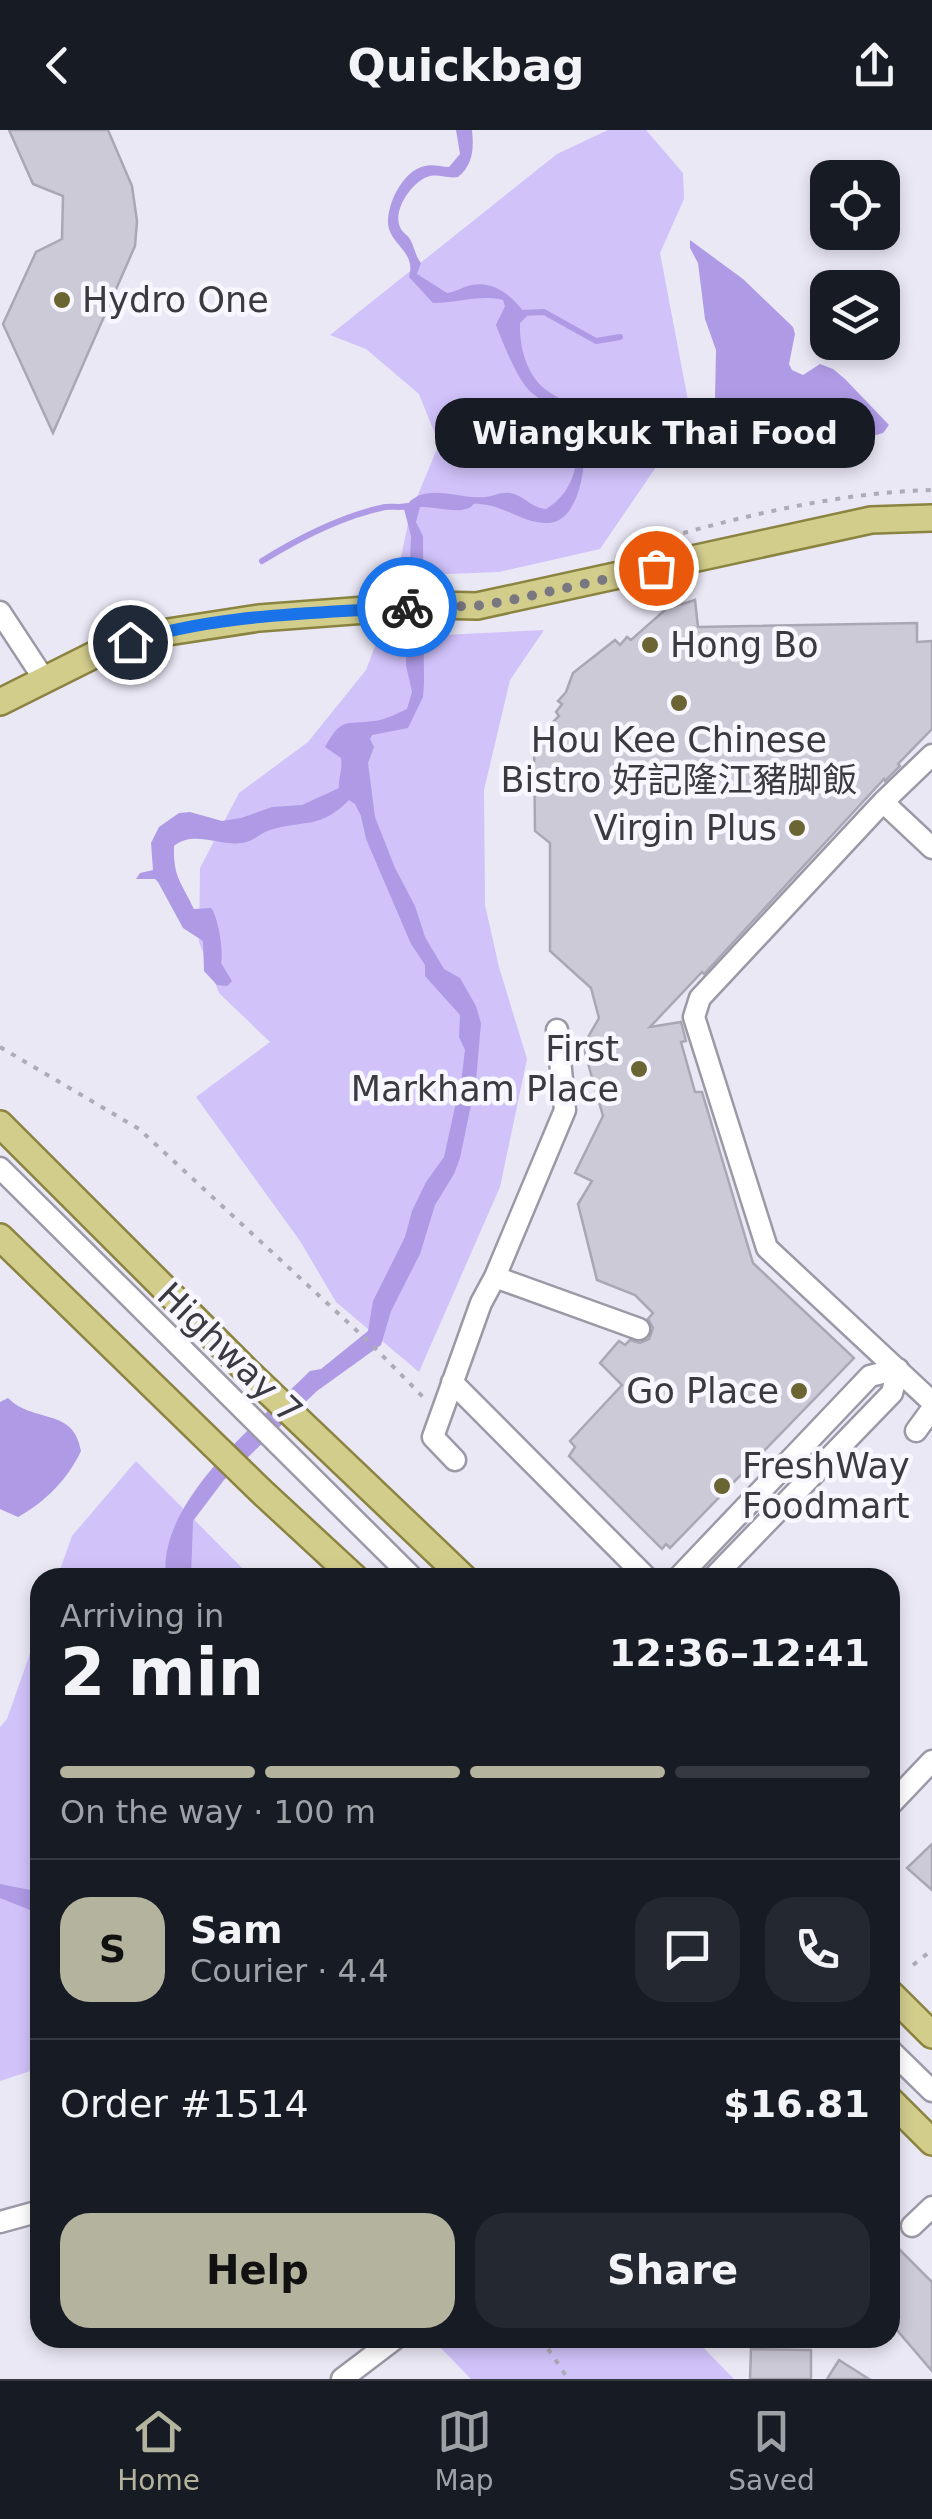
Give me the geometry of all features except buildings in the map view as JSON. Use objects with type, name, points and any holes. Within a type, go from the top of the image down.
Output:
[{"type":"main road","points":[[0,702],[106,649],[154,634],[281,616],[434,605],[476,606],[871,520],[932,518]]},
{"type":"main road","name":"Highway 7","points":[[0,1124],[248,1372],[454,1568]]},
{"type":"main road","points":[[0,1237],[344,1568]]},
{"type":"main road","points":[[900,2004],[932,2035]]},
{"type":"main road","points":[[900,2110],[932,2142]]},
{"type":"street","points":[[0,612],[44,679]]},
{"type":"street","points":[[932,755],[700,998],[694,1017],[766,1248],[932,1402]]},
{"type":"street","points":[[883,802],[932,848]]},
{"type":"street","points":[[455,1460],[433,1437],[481,1303],[565,1110],[557,1030]]},
{"type":"street","points":[[0,1168],[403,1568]]},
{"type":"street","points":[[495,1277],[639,1329]]},
{"type":"street","points":[[688,1568],[870,1376],[898,1369]]},
{"type":"street","points":[[723,1568],[892,1393],[898,1369]]},
{"type":"street","points":[[452,1382],[637,1568]]},
{"type":"street","points":[[916,1431],[932,1410]]},
{"type":"street","points":[[900,1795],[932,1762]]},
{"type":"street","points":[[900,2060],[932,2092]]},
{"type":"street","points":[[912,2226],[932,2207]]},
{"type":"street","points":[[0,2222],[30,2214]]},
{"type":"street","points":[[342,2379],[383,2348]]},
{"type":"path","points":[[620,551],[752,514],[876,491],[932,490]]},
{"type":"path","points":[[0,1047],[139,1129],[416,1390]]},
{"type":"path","points":[[914,1965],[932,1950]]},
{"type":"path","points":[[548,2348],[568,2379]]},
{"type":"shaded area","points":[[456,130],[472,130],[470,162],[458,177],[421,180],[401,207],[401,229],[421,263],[417,274],[447,293],[471,285],[488,285],[516,303],[527,316],[520,323],[520,332],[530,370],[541,386],[578,416],[584,443],[577,495],[560,519],[539,523],[480,504],[461,510],[420,507],[416,522],[423,536],[423,697],[408,728],[372,735],[370,739],[374,747],[368,763],[375,817],[395,868],[415,906],[425,937],[444,969],[460,978],[476,1006],[481,1023],[476,1081],[460,1158],[435,1205],[420,1254],[391,1311],[381,1345],[317,1391],[224,1480],[193,1521],[191,1568],[167,1568],[168,1548],[178,1520],[216,1464],[310,1371],[321,1369],[368,1331],[373,1301],[405,1237],[412,1211],[444,1157],[462,1075],[465,1050],[459,1037],[460,1015],[425,976],[425,965],[411,944],[366,839],[361,816],[349,800],[320,820],[270,830],[246,842],[190,839],[174,846],[177,873],[194,909],[211,908],[216,918],[221,963],[232,981],[227,986],[217,985],[204,971],[203,941],[183,928],[158,882],[136,879],[140,873],[153,870],[151,843],[159,827],[179,813],[222,821],[272,807],[302,805],[339,788],[341,758],[325,747],[340,727],[382,719],[407,709],[412,692],[406,665],[411,536],[404,509],[412,500],[430,493],[486,497],[510,493],[546,509],[566,491],[572,479],[576,453],[570,427],[558,412],[526,387],[517,373],[496,325],[505,306],[503,300],[433,303],[409,277],[409,261],[389,230],[391,205],[410,173],[425,166],[449,167],[460,154]]},
{"type":"shaded area","points":[[608,130],[646,130],[683,173],[684,199],[660,253],[691,416],[600,549],[499,572],[397,576],[410,514],[439,444],[419,394],[366,349],[330,335],[557,154]]},
{"type":"shaded area","points":[[690,240],[743,279],[793,327],[789,364],[792,370],[803,375],[820,364],[833,369],[889,425],[883,433],[853,441],[822,442],[802,435],[796,416],[783,411],[752,436],[711,443],[716,350],[705,319],[698,263]]},
{"type":"shaded area","points":[[544,630],[510,680],[484,790],[485,905],[527,1059],[500,1187],[419,1372],[336,1302],[300,1241],[196,1097],[270,1042],[219,993],[199,942],[200,868],[239,793],[308,742],[366,670],[378,638]]},
{"type":"shaded area","points":[[8,1398],[29,1411],[62,1422],[77,1437],[81,1451],[54,1489],[18,1517],[0,1509],[0,1402]]},
{"type":"shaded area","points":[[136,1461],[242,1568],[61,1568],[72,1536]]},
{"type":"shaded area","points":[[30,1653],[30,2071],[0,2081],[0,1727],[7,1719]]},
{"type":"shaded area","points":[[0,1884],[30,1890],[30,1910],[0,1898]]},
{"type":"shaded area","points":[[441,2348],[704,2348],[734,2379],[471,2379]]},
{"type":"waterway","points":[[521,313],[544,312],[596,341],[620,337]]},
{"type":"waterway","points":[[262,561],[337,522],[385,507],[408,506]]},
{"type":"way so far","points":[[407,607],[476,606],[656,568]]},
{"type":"place","name":"Hydro One","points":[[62,300]]},
{"type":"place","name":"Wiangkuk Thai Food","points":[[656,568]]},
{"type":"place","name":"Hong Bo","points":[[650,645]]},
{"type":"place","name":"Hou Kee Chinese Bistro 好記隆江豬脚飯","points":[[679,703]]},
{"type":"place","name":"Virgin Plus","points":[[797,828]]},
{"type":"place","name":"First Markham Place","points":[[639,1069]]},
{"type":"place","name":"Go Place","points":[[799,1391]]},
{"type":"place","name":"FreshWay Foodmart","points":[[722,1486]]},
{"type":"route","points":[[130,642],[154,634],[259,618],[407,607]]}]
